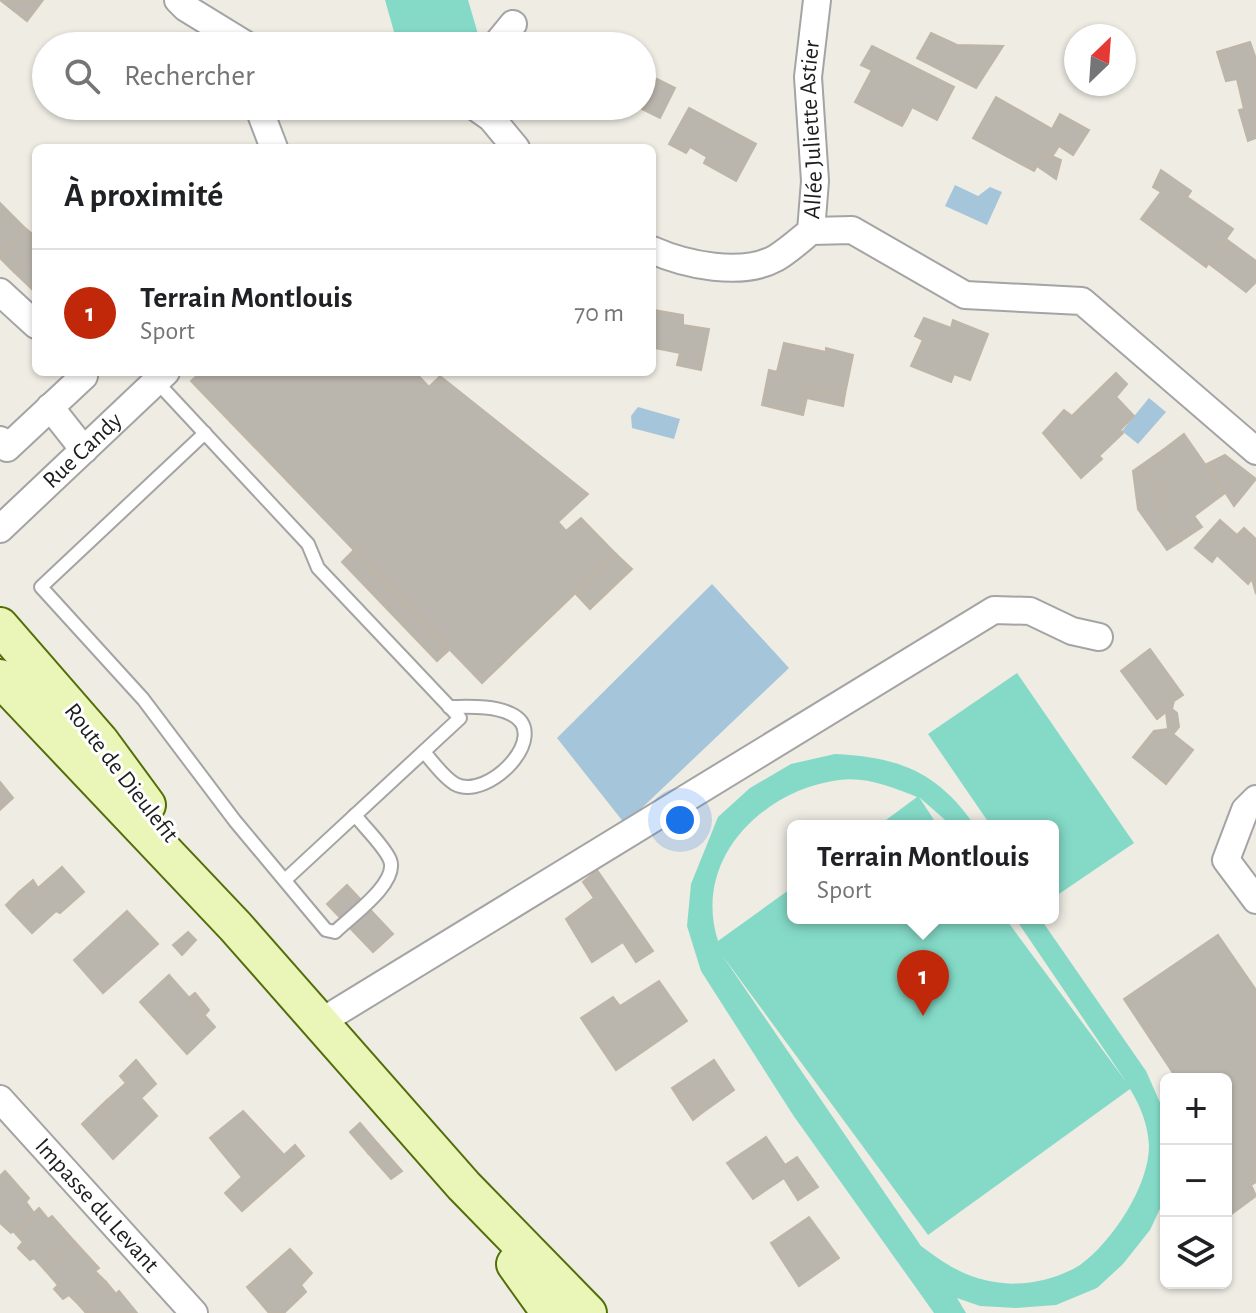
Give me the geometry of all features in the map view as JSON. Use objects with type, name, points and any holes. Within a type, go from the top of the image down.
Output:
[{"type":"main road","name":"Route de Dieulefit","points":[[0,626],[100,741],[235,926]]},
{"type":"main road","name":"Route de Dieulefit","points":[[0,678],[235,926],[464,1186],[588,1313]]},
{"type":"main road","name":"Route de Dieulefit","points":[[464,1186],[550,1313]]},
{"type":"street","points":[[178,0],[225,32]]},
{"type":"street","name":"Allée Juliette Astier","points":[[656,252],[671,258],[740,270],[775,259],[811,231],[815,181],[808,77],[817,0]]},
{"type":"street","points":[[506,32],[513,24]]},
{"type":"street","points":[[263,120],[272,144]]},
{"type":"street","points":[[493,120],[513,144]]},
{"type":"street","points":[[811,231],[852,230],[965,295],[1082,301],[1256,451]]},
{"type":"street","points":[[0,292],[32,321]]},
{"type":"street","points":[[0,440],[7,448],[84,376]]},
{"type":"street","name":"Rue Candy","points":[[0,529],[161,377]]},
{"type":"street","points":[[50,407],[84,450]]},
{"type":"street","points":[[319,1023],[994,610],[1030,611],[1072,631],[1099,637]]},
{"type":"street","points":[[1256,799],[1245,810],[1226,860],[1256,900]]},
{"type":"street","name":"Impasse du Levant","points":[[0,1099],[194,1313]]},
{"type":"lane","points":[[161,377],[205,433],[308,544],[318,568],[460,718],[285,880]]},
{"type":"lane","points":[[205,433],[41,587],[143,699],[235,821],[317,921],[326,930],[335,932],[382,888],[392,871],[390,860],[355,815]]},
{"type":"lane","points":[[424,752],[456,785],[470,787],[493,781],[524,744],[527,735],[523,724],[511,714],[481,708],[449,707]]},
{"type":"shaded area","points":[[385,0],[468,0],[477,32],[394,32]]},
{"type":"shaded area","points":[[955,185],[978,196],[990,187],[1002,192],[987,225],[945,206]]},
{"type":"shaded area","points":[[1149,398],[1166,412],[1138,444],[1122,431]]},
{"type":"shaded area","points":[[638,407],[680,419],[674,439],[632,428],[631,416]]},
{"type":"shaded area","points":[[712,584],[789,668],[625,824],[557,738]]},
{"type":"shaded area","points":[[1017,673],[1134,843],[1059,894],[1059,820],[987,820],[928,734]]},
{"type":"shaded area","points":[[835,754],[879,759],[915,771],[947,792],[961,808],[970,820],[945,820],[919,797],[934,820],[886,820],[917,797],[889,786],[849,779],[811,786],[784,798],[760,814],[740,834],[725,857],[715,883],[713,911],[718,941],[787,891],[787,924],[1009,924],[1127,1083],[1019,924],[1044,924],[1146,1071],[1160,1102],[1160,1209],[1150,1230],[1123,1264],[1097,1288],[1056,1305],[1016,1308],[980,1306],[957,1298],[966,1313],[934,1313],[793,1115],[701,971],[687,926],[691,884],[718,817],[750,788],[791,764]],"holes":[[[722,955],[928,1235],[1130,1089],[1147,1131],[1147,1162],[1136,1195],[1104,1242],[1080,1265],[1043,1280],[1003,1283],[980,1279],[950,1266],[921,1246]]]},
{"type":"building","points":[[0,0],[43,0],[27,21]]},
{"type":"building","points":[[931,33],[957,45],[1003,46],[976,88],[917,58]]},
{"type":"building","points":[[1250,42],[1256,59],[1256,138],[1248,141],[1239,110],[1244,109],[1237,79],[1226,81],[1217,52]]},
{"type":"building","points":[[872,46],[954,87],[937,120],[912,107],[907,117],[891,109],[886,118],[855,102],[872,70],[861,65]]},
{"type":"building","points":[[656,81],[675,88],[660,118],[656,116]]},
{"type":"building","points":[[996,97],[1052,129],[1060,114],[1089,130],[1073,155],[1059,146],[1053,155],[1045,153],[1034,171],[973,138]]},
{"type":"building","points":[[689,108],[756,144],[736,181],[704,163],[707,157],[690,147],[686,153],[669,144]]},
{"type":"building","points":[[891,109],[907,117],[902,126],[886,118]]},
{"type":"building","points":[[1045,153],[1061,160],[1056,179],[1037,166]]},
{"type":"building","points":[[1161,170],[1191,191],[1187,197],[1233,229],[1206,267],[1141,219],[1161,192],[1153,187]]},
{"type":"building","points":[[0,203],[25,228],[0,255]]},
{"type":"building","points":[[25,228],[32,234],[32,252],[14,272],[0,255]]},
{"type":"building","points":[[1226,239],[1256,261],[1256,282],[1246,292],[1208,263]]},
{"type":"building","points":[[32,252],[32,289],[14,272]]},
{"type":"building","points":[[656,310],[683,315],[683,325],[709,329],[701,370],[677,365],[680,353],[656,348]]},
{"type":"building","points":[[924,318],[951,328],[953,320],[988,334],[970,380],[954,374],[951,382],[911,366],[923,340],[915,336]]},
{"type":"building","points":[[784,343],[853,355],[845,394],[809,388],[803,415],[762,405],[769,370],[777,372]]},
{"type":"building","points":[[1116,373],[1127,384],[1116,397],[1134,416],[1120,430],[1123,433],[1099,456],[1102,459],[1081,478],[1043,433],[1064,410],[1072,416]]},
{"type":"building","points":[[197,376],[419,376],[429,387],[440,376],[588,494],[558,522],[566,531],[581,518],[616,554],[482,683],[191,381]]},
{"type":"building","points":[[809,388],[845,394],[843,406],[807,398]]},
{"type":"building","points":[[1184,434],[1225,493],[1194,516],[1202,527],[1181,541],[1154,503],[1164,496],[1147,471],[1167,456],[1163,450]]},
{"type":"building","points":[[1163,450],[1167,456],[1147,471],[1164,496],[1154,503],[1181,541],[1167,550],[1138,509],[1133,471]]},
{"type":"building","points":[[1225,455],[1256,479],[1234,506],[1207,464]]},
{"type":"building","points":[[1220,520],[1237,535],[1244,528],[1256,539],[1256,594],[1252,579],[1248,584],[1217,555],[1212,562],[1195,548]]},
{"type":"building","points":[[353,551],[449,650],[437,661],[342,562]]},
{"type":"building","points":[[616,554],[632,569],[590,609],[575,593]]},
{"type":"building","points":[[1150,649],[1183,695],[1174,701],[1172,709],[1177,713],[1179,727],[1173,734],[1193,750],[1166,784],[1133,757],[1154,731],[1168,729],[1166,712],[1157,719],[1121,671]]},
{"type":"building","points":[[0,782],[13,798],[0,810]]},
{"type":"building","points":[[62,867],[84,892],[60,913],[56,911],[32,933],[13,913],[27,900],[19,892],[33,880],[38,888]]},
{"type":"building","points":[[597,870],[653,951],[636,962],[623,942],[592,962],[566,919],[594,898],[583,882]]},
{"type":"building","points":[[347,885],[393,934],[373,952],[327,904]]},
{"type":"building","points":[[19,892],[27,900],[13,913],[6,905]]},
{"type":"building","points":[[127,911],[158,944],[103,993],[74,960]]},
{"type":"building","points":[[188,932],[196,940],[182,955],[173,945]]},
{"type":"building","points":[[1218,935],[1256,990],[1256,1182],[1251,1185],[1256,1196],[1232,1214],[1232,1073],[1173,1073],[1124,999]]},
{"type":"building","points":[[169,975],[215,1027],[187,1054],[140,1002]]},
{"type":"building","points":[[659,981],[687,1021],[616,1070],[581,1018],[613,997],[620,1006]]},
{"type":"building","points":[[195,993],[209,1010],[204,1016],[189,998]]},
{"type":"building","points":[[136,1060],[156,1084],[141,1098],[157,1116],[113,1159],[91,1134],[115,1110],[107,1100],[126,1083],[120,1076]]},
{"type":"building","points":[[714,1060],[734,1090],[703,1112],[691,1095],[681,1102],[672,1088]]},
{"type":"building","points":[[691,1095],[703,1112],[693,1120],[681,1102]]},
{"type":"building","points":[[107,1100],[115,1110],[91,1134],[82,1124]]},
{"type":"building","points":[[243,1111],[284,1155],[295,1145],[304,1156],[242,1211],[225,1193],[242,1177],[210,1138]]},
{"type":"building","points":[[360,1123],[378,1144],[368,1153],[350,1132]]},
{"type":"building","points":[[766,1137],[785,1165],[797,1157],[818,1187],[798,1200],[784,1178],[753,1199],[727,1163]]},
{"type":"building","points":[[378,1144],[402,1171],[391,1179],[368,1153]]},
{"type":"building","points":[[5,1171],[29,1198],[26,1202],[34,1213],[11,1233],[0,1223],[0,1176]]},
{"type":"building","points":[[39,1208],[48,1219],[52,1216],[75,1242],[45,1270],[18,1248],[23,1242],[14,1232]]},
{"type":"building","points":[[809,1217],[839,1258],[799,1286],[771,1243]]},
{"type":"building","points":[[75,1242],[99,1268],[95,1271],[106,1282],[79,1305],[69,1295],[63,1299],[54,1289],[58,1285],[45,1270]]},
{"type":"building","points":[[290,1249],[312,1273],[301,1285],[306,1292],[284,1313],[269,1313],[247,1287]]},
{"type":"building","points":[[106,1282],[116,1294],[119,1291],[137,1313],[86,1313],[79,1305]]},
{"type":"place","name":"Terrain Montlouis","points":[[923,1016]]}]
